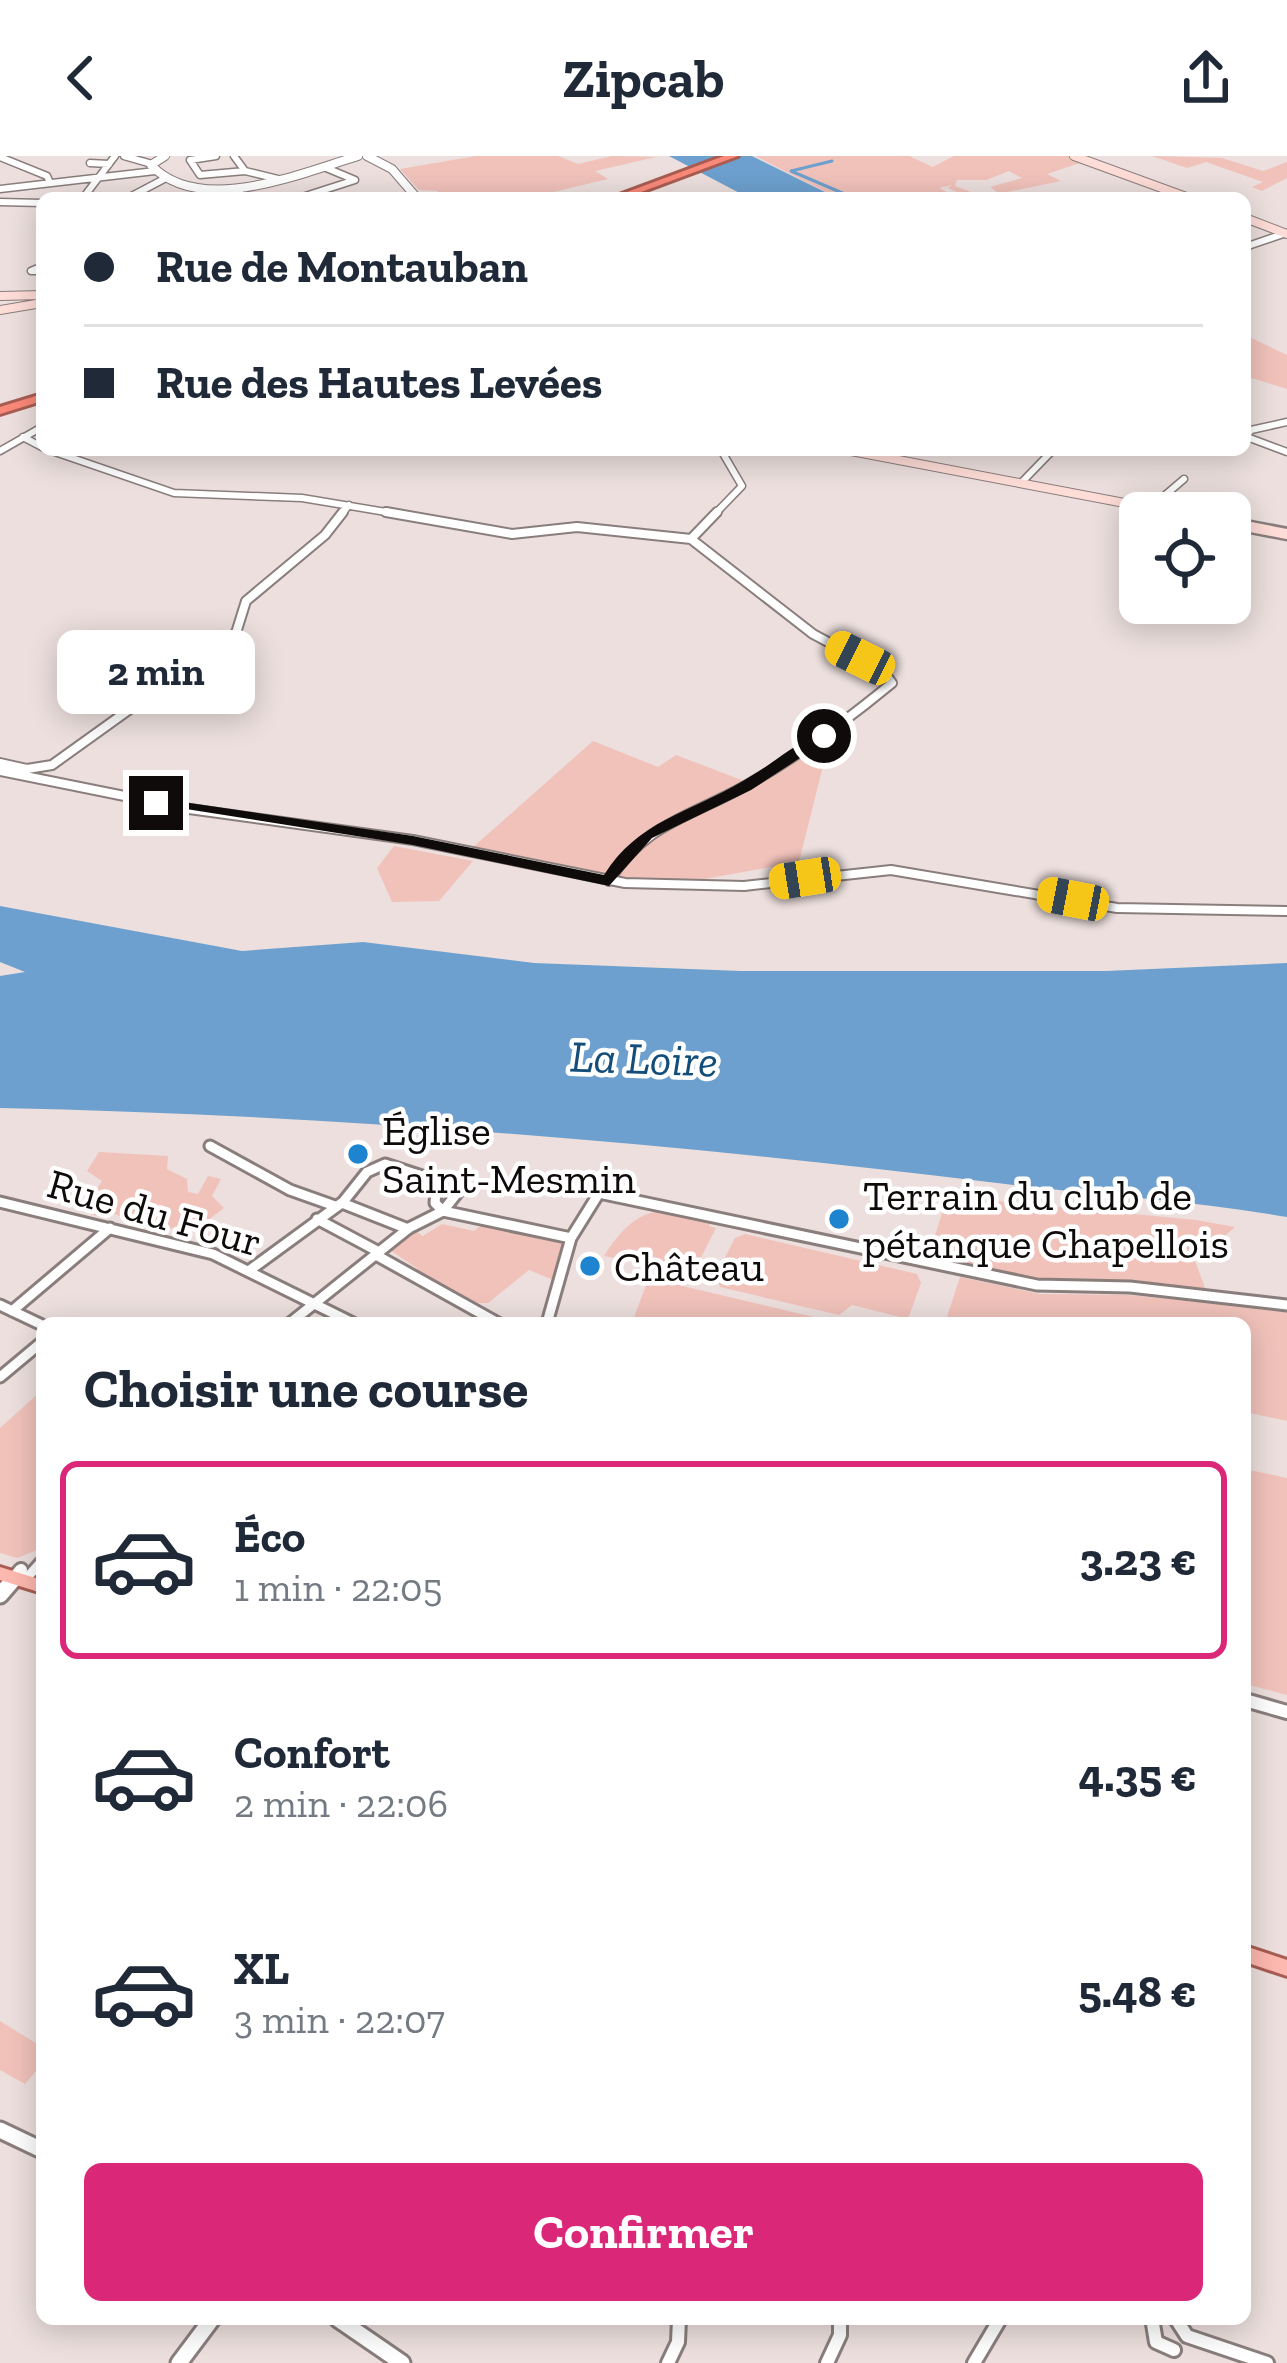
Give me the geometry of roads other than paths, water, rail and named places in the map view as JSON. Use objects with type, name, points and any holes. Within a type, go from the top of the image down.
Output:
[{"type":"highway","points":[[631,192],[719,156]]},
{"type":"highway","points":[[621,192],[733,156]]},
{"type":"highway","points":[[0,408],[36,396]]},
{"type":"main road","points":[[1074,156],[1173,192]]},
{"type":"main road","points":[[1251,222],[1287,234]]},
{"type":"main road","points":[[2,295],[36,296]]},
{"type":"main road","points":[[0,310],[36,298]]},
{"type":"main road","points":[[879,456],[1119,502]]},
{"type":"main road","points":[[1251,528],[1287,534]]},
{"type":"main road","points":[[0,1562],[27,1575]]},
{"type":"main road","points":[[1251,1956],[1287,1968]]},
{"type":"street","points":[[88,192],[115,156]]},
{"type":"street","points":[[124,156],[153,167],[164,179]]},
{"type":"street","points":[[0,189],[153,167],[165,156]]},
{"type":"street","points":[[216,156],[190,160],[200,175],[245,171],[278,179]]},
{"type":"street","points":[[234,156],[245,171]]},
{"type":"street","points":[[139,192],[164,179],[240,192],[363,156],[392,169],[412,192]]},
{"type":"street","points":[[0,157],[47,176],[50,183]]},
{"type":"street","points":[[90,163],[109,164]]},
{"type":"street","points":[[318,192],[355,180],[324,167]]},
{"type":"street","points":[[0,202],[36,203]]},
{"type":"street","points":[[1251,245],[1287,234]]},
{"type":"street","points":[[1251,430],[1287,422]]},
{"type":"street","points":[[0,451],[36,430]]},
{"type":"street","points":[[23,437],[36,444]]},
{"type":"street","points":[[1251,439],[1287,452]]},
{"type":"street","points":[[66,456],[174,493],[283,496],[512,534],[577,527],[691,539],[813,634],[884,672],[892,683],[847,721],[746,786],[646,835],[628,850],[609,881]]},
{"type":"street","points":[[691,539],[742,486],[724,456]]},
{"type":"street","points":[[1022,482],[1047,456]]},
{"type":"street","points":[[1169,492],[1184,479]]},
{"type":"street","points":[[0,767],[47,767],[192,669],[236,633],[246,601],[325,535],[349,505]]},
{"type":"street","points":[[0,767],[189,809],[413,840],[609,881],[744,886],[892,869],[1117,908],[1287,910]]},
{"type":"street","points":[[47,767],[53,775],[91,790]]},
{"type":"street","points":[[210,1146],[290,1190],[408,1228]]},
{"type":"street","points":[[250,1270],[340,1204],[359,1182],[385,1164],[440,1185],[435,1203],[443,1211],[571,1238]]},
{"type":"street","points":[[297,1317],[408,1228],[443,1211],[458,1192]]},
{"type":"street","points":[[549,1317],[571,1238],[599,1193],[1051,1285],[1130,1287],[1287,1304]]},
{"type":"street","name":"Rue du Four","points":[[0,1202],[213,1254],[341,1317]]},
{"type":"street","points":[[316,1219],[488,1317]]},
{"type":"street","points":[[12,1311],[110,1228]]},
{"type":"street","points":[[0,1305],[36,1322]]},
{"type":"street","points":[[0,1377],[36,1347]]},
{"type":"street","points":[[0,1595],[27,1575]]},
{"type":"street","points":[[1251,1702],[1287,1712]]},
{"type":"street","points":[[0,2130],[36,2147]]},
{"type":"street","points":[[179,2363],[208,2325]]},
{"type":"street","points":[[347,2325],[401,2363]]},
{"type":"street","points":[[668,2363],[678,2342],[679,2325]]},
{"type":"street","points":[[827,2363],[840,2325]]},
{"type":"street","points":[[974,2363],[996,2325]]},
{"type":"street","points":[[1153,2325],[1156,2342],[1174,2356],[1187,2336]]},
{"type":"street","points":[[1180,2325],[1187,2336],[1267,2363]]},
{"type":"water","points":[[669,156],[752,156],[825,192],[738,192]]},
{"type":"water","name":"La Loire","points":[[0,906],[242,951],[363,942],[534,963],[741,971],[1106,971],[1287,963],[1287,1217],[619,1143],[372,1124],[0,1108],[0,976],[25,972],[0,962]]},
{"type":"waterway","points":[[832,161],[791,171],[840,192]]},
{"type":"place","name":"Église Saint-Mesmin","points":[[358,1154]]},
{"type":"place","name":"Terrain du club de pétanque Chapellois","points":[[839,1219]]},
{"type":"place","name":"Château","points":[[590,1266]]}]
